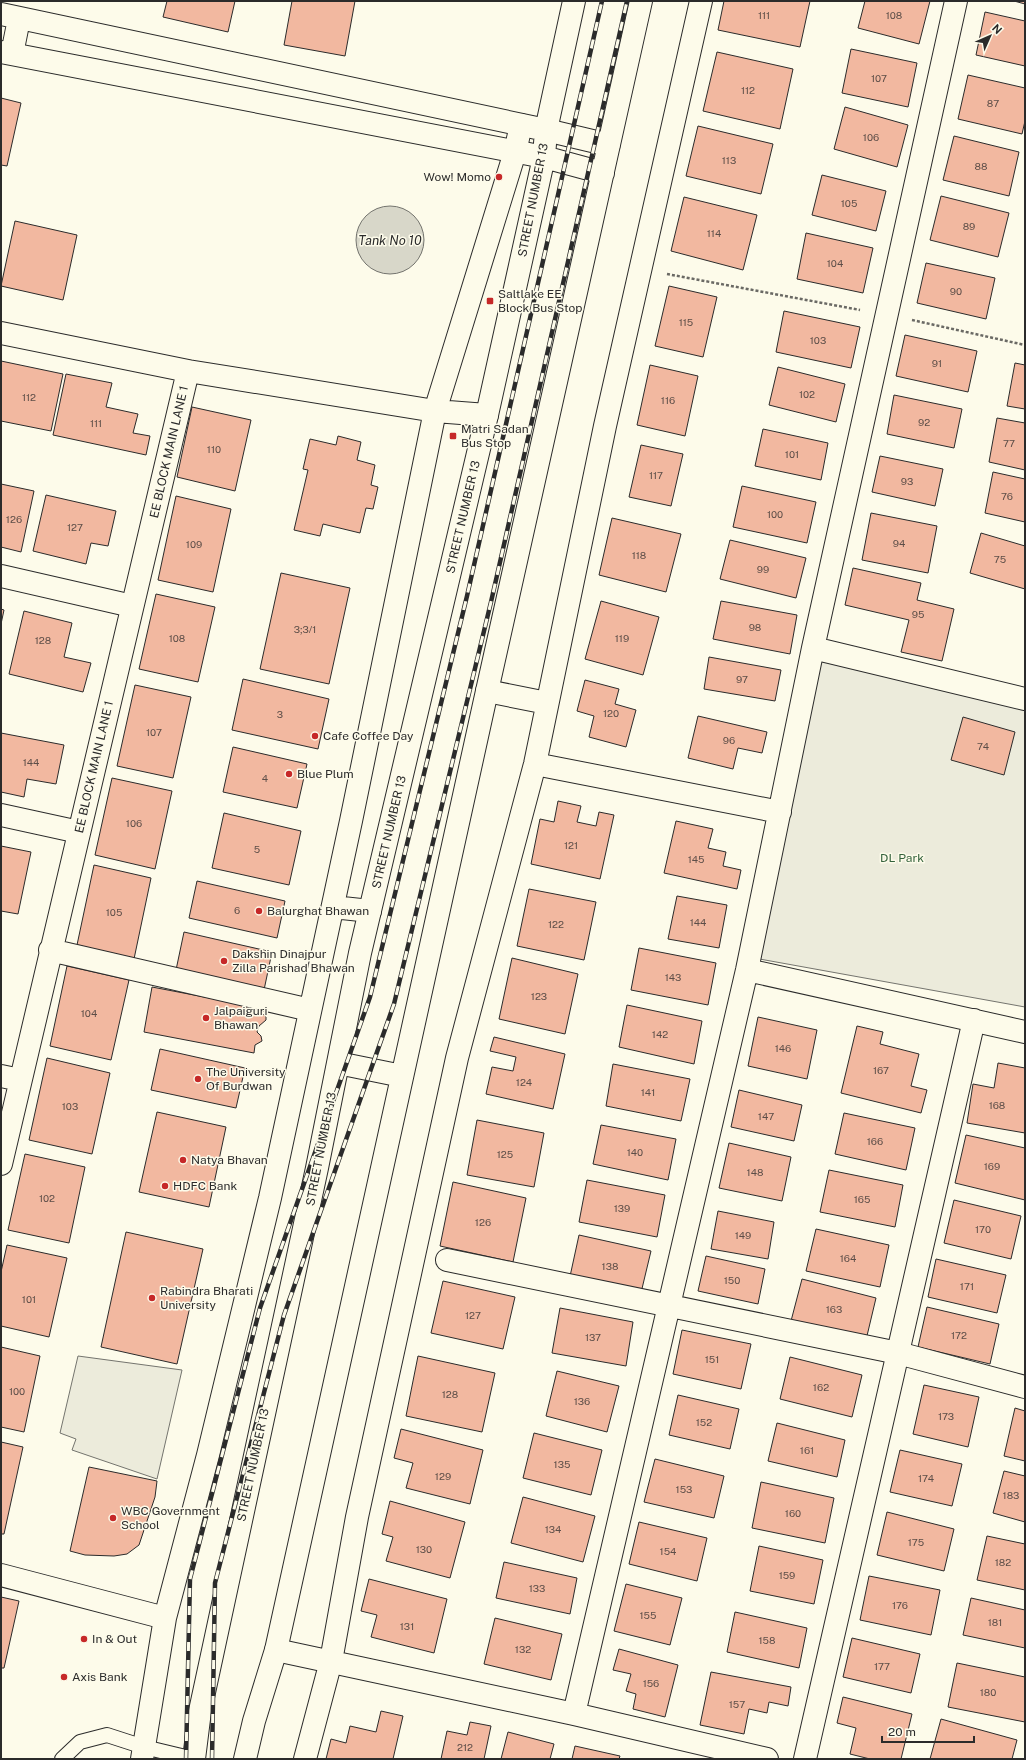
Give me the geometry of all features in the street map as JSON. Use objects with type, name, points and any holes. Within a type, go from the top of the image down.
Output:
[{"type":"street","name":"STREET NUMBER 13","points":[[194,1759],[200,1711],[318,1168],[338,1063],[370,911],[487,415],[544,157],[546,130],[574,1]]},
{"type":"street","points":[[245,1759],[254,1721],[276,1650],[487,691],[641,1]]},
{"type":"street","points":[[305,1759],[331,1662],[357,1517],[457,1058],[535,764],[605,426],[701,1]]},
{"type":"street","points":[[574,1714],[747,970],[812,648],[956,1]]},
{"type":"street","points":[[603,173],[544,157],[6,53],[10,16],[546,130],[609,145]]},
{"type":"street","points":[[143,1753],[165,1618],[210,1447],[270,1198],[333,907],[435,411],[515,152],[521,125]]},
{"type":"street","points":[[1,333],[188,371],[435,411],[487,415]]},
{"type":"street","name":"EE BLOCK MAIN LANE 1","points":[[1,1164],[11,1078],[50,950],[188,371]]},
{"type":"street","points":[[1,576],[132,606]]},
{"type":"street","points":[[812,648],[1025,699]]},
{"type":"street","points":[[487,691],[548,703]]},
{"type":"street","points":[[535,764],[780,812]]},
{"type":"street","points":[[1,815],[79,832]]},
{"type":"street","points":[[333,907],[370,911]]},
{"type":"street","points":[[50,950],[310,1010]]},
{"type":"street","points":[[747,970],[1025,1032]]},
{"type":"street","points":[[805,1759],[974,1020]]},
{"type":"street","points":[[338,1063],[402,1076]]},
{"type":"street","points":[[447,1260],[898,1353],[1025,1387]]},
{"type":"street","points":[[1,1575],[165,1618]]},
{"type":"street","points":[[276,1650],[574,1714],[767,1759]]},
{"type":"lane","points":[[62,1759],[80,1742],[107,1734],[143,1753],[194,1759]]},
{"type":"path","points":[[640,269],[886,315],[1025,345]]},
{"type":"green space","name":"DL Park","points":[[819,656],[1025,707],[1025,1007],[754,958]]},
{"type":"green space","points":[[78,1356],[182,1370],[157,1479],[72,1450],[76,1439],[60,1433]]},
{"type":"water","name":"Tank No 10","points":[[390,206],[403,209],[414,216],[421,227],[424,240],[421,253],[414,264],[403,271],[390,274],[377,271],[366,264],[359,253],[356,240],[359,227],[366,216],[377,209]]},
{"type":"building","points":[[167,1],[235,1],[228,32],[163,17]]},
{"type":"building","points":[[292,1],[355,1],[345,56],[284,45]]},
{"type":"building","points":[[724,1],[810,1],[800,47],[718,30]]},
{"type":"building","points":[[865,1],[930,1],[919,44],[858,28]]},
{"type":"building","points":[[1014,1],[1025,1],[1025,4]]},
{"type":"building","points":[[985,12],[1025,21],[1025,66],[976,55]]},
{"type":"building","points":[[851,49],[917,63],[908,107],[842,93]]},
{"type":"building","points":[[717,52],[793,69],[780,129],[703,111]]},
{"type":"building","points":[[968,75],[1025,88],[1025,121],[1022,134],[958,119]]},
{"type":"building","points":[[1,98],[21,103],[7,166],[1,165]]},
{"type":"building","points":[[845,107],[908,125],[897,167],[834,149]]},
{"type":"building","points":[[698,126],[773,144],[761,194],[686,176]]},
{"type":"building","points":[[954,136],[1019,152],[1009,196],[943,180]]},
{"type":"building","points":[[822,175],[886,191],[876,231],[812,215]]},
{"type":"building","points":[[941,196],[1009,213],[998,257],[930,240]]},
{"type":"building","points":[[684,197],[757,215],[743,270],[671,251]]},
{"type":"building","points":[[15,221],[77,235],[63,300],[1,286]]},
{"type":"building","points":[[806,233],[873,248],[863,293],[797,279]]},
{"type":"building","points":[[926,263],[995,278],[986,319],[917,303]]},
{"type":"building","points":[[669,286],[717,297],[703,357],[655,346]]},
{"type":"building","points":[[784,311],[860,327],[851,368],[776,352]]},
{"type":"building","points":[[905,335],[977,351],[968,392],[896,376]]},
{"type":"building","points":[[1,361],[63,374],[51,431],[1,421]]},
{"type":"building","points":[[1015,363],[1025,365],[1025,409],[1007,406]]},
{"type":"building","points":[[650,365],[698,376],[685,436],[637,425]]},
{"type":"building","points":[[778,367],[845,384],[836,422],[769,405]]},
{"type":"building","points":[[66,374],[112,383],[106,407],[138,414],[133,433],[150,436],[146,455],[53,435]]},
{"type":"building","points":[[894,395],[962,409],[954,448],[887,434]]},
{"type":"building","points":[[192,407],[251,420],[235,491],[177,477]]},
{"type":"building","points":[[997,418],[1025,423],[1025,470],[989,462]]},
{"type":"building","points":[[763,429],[828,443],[821,480],[755,466]]},
{"type":"building","points":[[338,436],[361,442],[357,460],[375,465],[371,485],[378,487],[373,509],[366,508],[360,533],[323,524],[320,536],[294,530],[308,470],[303,469],[310,439],[336,445]]},
{"type":"building","points":[[641,445],[683,454],[671,506],[629,497]]},
{"type":"building","points":[[880,456],[943,469],[935,506],[872,492]]},
{"type":"building","points":[[993,472],[1025,479],[1025,522],[985,513]]},
{"type":"building","points":[[1,484],[34,491],[21,552],[1,547]]},
{"type":"building","points":[[742,486],[816,502],[807,543],[733,527]]},
{"type":"building","points":[[46,495],[116,511],[108,546],[91,543],[86,564],[33,551]]},
{"type":"building","points":[[176,496],[231,509],[213,592],[158,580]]},
{"type":"building","points":[[871,513],[937,526],[928,573],[862,560]]},
{"type":"building","points":[[612,518],[681,534],[666,592],[599,575]]},
{"type":"building","points":[[981,533],[1025,546],[1025,589],[970,573]]},
{"type":"building","points":[[730,540],[806,558],[796,598],[720,579]]},
{"type":"building","points":[[853,568],[921,583],[917,600],[954,609],[942,661],[901,652],[909,620],[845,605]]},
{"type":"building","points":[[281,573],[350,588],[329,684],[260,669]]},
{"type":"building","points":[[156,594],[215,607],[198,682],[139,669]]},
{"type":"building","points":[[601,601],[659,617],[643,675],[585,659]]},
{"type":"building","points":[[721,601],[797,615],[790,654],[713,639]]},
{"type":"building","points":[[1,609],[4,610],[1,624]]},
{"type":"building","points":[[24,611],[72,623],[64,657],[91,663],[83,692],[9,674]]},
{"type":"building","points":[[709,657],[781,670],[775,701],[704,689]]},
{"type":"building","points":[[243,679],[329,699],[318,749],[232,730]]},
{"type":"building","points":[[585,680],[619,689],[615,704],[636,710],[626,747],[589,737],[594,716],[577,711]]},
{"type":"building","points":[[135,685],[191,697],[173,778],[117,766]]},
{"type":"building","points":[[698,716],[767,732],[762,753],[738,748],[733,769],[688,758]]},
{"type":"building","points":[[963,717],[1015,732],[1004,775],[951,760]]},
{"type":"building","points":[[1,733],[64,745],[56,784],[27,779],[24,797],[1,792]]},
{"type":"building","points":[[233,747],[307,764],[297,808],[223,792]]},
{"type":"building","points":[[112,778],[172,791],[155,869],[95,855]]},
{"type":"building","points":[[558,801],[581,806],[577,822],[596,826],[599,812],[614,815],[600,879],[531,864],[540,819],[554,822]]},
{"type":"building","points":[[224,813],[301,831],[289,885],[212,868]]},
{"type":"building","points":[[676,821],[713,829],[708,848],[726,852],[723,866],[741,870],[737,889],[664,873]]},
{"type":"building","points":[[1,846],[31,852],[18,914],[1,911]]},
{"type":"building","points":[[94,865],[151,878],[134,959],[77,945]]},
{"type":"building","points":[[197,881],[285,901],[277,938],[189,918]]},
{"type":"building","points":[[529,889],[596,902],[584,960],[517,946]]},
{"type":"building","points":[[677,896],[727,905],[719,948],[668,939]]},
{"type":"building","name":"Dakshin Dinajpur Zilla Parishad Bhawan","points":[[184,932],[272,952],[264,990],[176,970]]},
{"type":"building","points":[[639,948],[716,963],[708,1005],[631,990]]},
{"type":"building","points":[[512,958],[578,974],[565,1034],[499,1019]]},
{"type":"building","points":[[67,966],[129,980],[111,1060],[50,1046]]},
{"type":"building","name":"Jalpaiguri Bhawan","points":[[152,987],[262,1008],[261,1012],[266,1017],[266,1020],[259,1026],[257,1032],[261,1036],[262,1041],[255,1045],[254,1053],[144,1032]]},
{"type":"building","points":[[627,1005],[702,1021],[694,1064],[619,1047]]},
{"type":"building","points":[[758,1017],[817,1030],[807,1079],[748,1066]]},
{"type":"building","points":[[857,1026],[883,1032],[880,1044],[919,1054],[911,1086],[927,1090],[921,1113],[841,1093]]},
{"type":"building","points":[[494,1037],[565,1054],[553,1109],[486,1094],[492,1067],[513,1071],[516,1057],[490,1051]]},
{"type":"building","name":"The University Of Burdwan","points":[[160,1049],[245,1068],[236,1108],[151,1090]]},
{"type":"building","points":[[47,1058],[110,1073],[92,1154],[29,1140]]},
{"type":"building","points":[[998,1063],[1025,1068],[1025,1133],[967,1123],[973,1084],[994,1088]]},
{"type":"building","points":[[613,1064],[690,1079],[681,1121],[606,1106]]},
{"type":"building","points":[[739,1090],[802,1105],[794,1141],[731,1127]]},
{"type":"building","name":"Natya Bhavan","points":[[157,1112],[226,1127],[209,1207],[139,1192]]},
{"type":"building","points":[[844,1113],[915,1128],[906,1170],[835,1154]]},
{"type":"building","points":[[477,1120],[544,1133],[534,1187],[467,1175]]},
{"type":"building","points":[[601,1125],[676,1139],[668,1180],[593,1164]]},
{"type":"building","points":[[966,1135],[1025,1148],[1025,1200],[955,1183]]},
{"type":"building","points":[[729,1143],[791,1157],[782,1201],[719,1188]]},
{"type":"building","points":[[25,1154],[85,1167],[69,1243],[8,1230]]},
{"type":"building","points":[[829,1170],[903,1185],[895,1227],[820,1212]]},
{"type":"building","points":[[587,1180],[665,1195],[657,1237],[579,1222]]},
{"type":"building","points":[[453,1182],[526,1198],[513,1262],[440,1246]]},
{"type":"building","points":[[954,1200],[1021,1216],[1011,1259],[944,1243]]},
{"type":"building","points":[[718,1211],[774,1222],[768,1259],[711,1249]]},
{"type":"building","points":[[816,1229],[889,1245],[880,1287],[806,1271]]},
{"type":"building","name":"Rabindra Bharati University","points":[[126,1232],[203,1249],[177,1364],[101,1347]]},
{"type":"building","points":[[579,1235],[651,1251],[640,1297],[569,1281]]},
{"type":"building","points":[[7,1245],[67,1258],[49,1337],[1,1326],[1,1272]]},
{"type":"building","points":[[706,1256],[765,1269],[758,1304],[698,1291]]},
{"type":"building","points":[[936,1259],[1006,1275],[997,1313],[928,1297]]},
{"type":"building","points":[[802,1279],[876,1298],[866,1340],[791,1321]]},
{"type":"building","points":[[443,1281],[515,1297],[503,1349],[431,1333]]},
{"type":"building","points":[[927,1307],[999,1324],[990,1364],[918,1347]]},
{"type":"building","points":[[560,1308],[633,1322],[626,1366],[552,1353]]},
{"type":"building","points":[[682,1330],[751,1344],[741,1389],[673,1374]]},
{"type":"building","points":[[1,1347],[40,1356],[24,1432],[1,1427]]},
{"type":"building","points":[[418,1356],[495,1373],[482,1432],[406,1416]]},
{"type":"building","points":[[790,1357],[862,1375],[852,1417],[780,1399]]},
{"type":"building","points":[[557,1371],[619,1386],[607,1432],[546,1416]]},
{"type":"building","points":[[924,1385],[979,1397],[968,1447],[913,1434]]},
{"type":"building","points":[[678,1395],[739,1409],[730,1449],[669,1435]]},
{"type":"building","points":[[1015,1408],[1025,1411],[1025,1461],[1004,1456]]},
{"type":"building","points":[[777,1423],[845,1440],[837,1477],[768,1461]]},
{"type":"building","points":[[401,1429],[483,1450],[470,1504],[406,1488],[413,1463],[394,1458]]},
{"type":"building","points":[[534,1433],[602,1450],[591,1495],[523,1478]]},
{"type":"building","points":[[1,1442],[23,1447],[4,1534],[1,1534]]},
{"type":"building","points":[[900,1450],[962,1464],[952,1506],[890,1492]]},
{"type":"building","points":[[655,1459],[724,1476],[714,1518],[644,1502]]},
{"type":"building","name":"WBC Government School","points":[[89,1467],[157,1481],[155,1497],[139,1545],[127,1554],[114,1556],[85,1555],[70,1551]]},
{"type":"building","points":[[1004,1471],[1025,1476],[1025,1522],[993,1513]]},
{"type":"building","points":[[761,1482],[834,1498],[825,1543],[752,1528]]},
{"type":"building","points":[[523,1497],[595,1516],[583,1562],[511,1543]]},
{"type":"building","points":[[390,1501],[465,1522],[450,1578],[386,1561],[393,1537],[382,1534]]},
{"type":"building","points":[[887,1512],[954,1529],[944,1571],[877,1555]]},
{"type":"building","points":[[639,1522],[707,1538],[697,1581],[629,1564]]},
{"type":"building","points":[[987,1536],[1025,1544],[1025,1590],[977,1580]]},
{"type":"building","points":[[759,1546],[823,1560],[814,1604],[750,1591]]},
{"type":"building","points":[[504,1562],[577,1578],[570,1614],[496,1598]]},
{"type":"building","points":[[869,1576],[940,1590],[931,1635],[860,1620]]},
{"type":"building","points":[[369,1579],[447,1599],[434,1653],[371,1637],[377,1615],[361,1611]]},
{"type":"building","points":[[626,1584],[682,1598],[670,1645],[614,1631]]},
{"type":"building","points":[[1,1597],[19,1601],[4,1668],[1,1668]]},
{"type":"building","points":[[971,1598],[1025,1610],[1025,1648],[963,1635]]},
{"type":"building","points":[[735,1612],[807,1628],[799,1668],[727,1652]]},
{"type":"building","points":[[495,1618],[562,1634],[551,1680],[484,1664]]},
{"type":"building","points":[[852,1638],[920,1654],[911,1693],[843,1677]]},
{"type":"building","points":[[619,1649],[678,1665],[665,1717],[633,1709],[636,1694],[626,1691],[631,1674],[613,1670]]},
{"type":"building","points":[[957,1663],[1025,1677],[1025,1722],[948,1707]]},
{"type":"building","points":[[711,1672],[791,1687],[788,1706],[769,1702],[767,1713],[749,1709],[744,1734],[700,1725]]},
{"type":"building","points":[[843,1697],[912,1714],[901,1759],[870,1759],[850,1754],[856,1728],[837,1723]]},
{"type":"building","points":[[381,1711],[403,1716],[393,1759],[326,1759],[331,1739],[346,1743],[350,1726],[376,1732]]},
{"type":"building","points":[[941,1719],[1017,1740],[1012,1759],[930,1759]]},
{"type":"building","points":[[470,1722],[491,1726],[484,1759],[441,1759],[447,1731],[467,1735]]},
{"type":"building","points":[[508,1732],[554,1744],[550,1759],[501,1759]]},
{"type":"building","points":[[575,1746],[620,1756],[619,1759],[572,1759]]},
{"type":"railway","points":[[186,1759],[190,1579],[260,1308],[370,997],[467,596],[602,1]]},
{"type":"railway","points":[[212,1759],[215,1583],[284,1315],[394,1004],[491,602],[627,1]]},
{"type":"place","name":"Wow! Momo","points":[[499,177]]},
{"type":"place","name":"Saltlake EE Block Bus Stop","points":[[490,301]]},
{"type":"place","name":"Matri Sadan Bus Stop","points":[[453,436]]},
{"type":"place","name":"Cafe Coffee Day","points":[[315,736]]},
{"type":"place","name":"Blue Plum","points":[[289,774]]},
{"type":"place","name":"Balurghat Bhawan","points":[[259,911]]},
{"type":"place","name":"Dakshin Dinajpur Zilla Parishad Bhawan","points":[[224,961]]},
{"type":"place","name":"Jalpaiguri Bhawan","points":[[206,1018]]},
{"type":"place","name":"The University Of Burdwan","points":[[198,1079]]},
{"type":"place","name":"Natya Bhavan","points":[[183,1160]]},
{"type":"place","name":"HDFC Bank","points":[[165,1186]]},
{"type":"place","name":"Rabindra Bharati University","points":[[152,1298]]},
{"type":"place","name":"WBC Government School","points":[[113,1518]]},
{"type":"place","name":"In & Out","points":[[84,1639]]},
{"type":"place","name":"Axis Bank","points":[[64,1677]]}]
